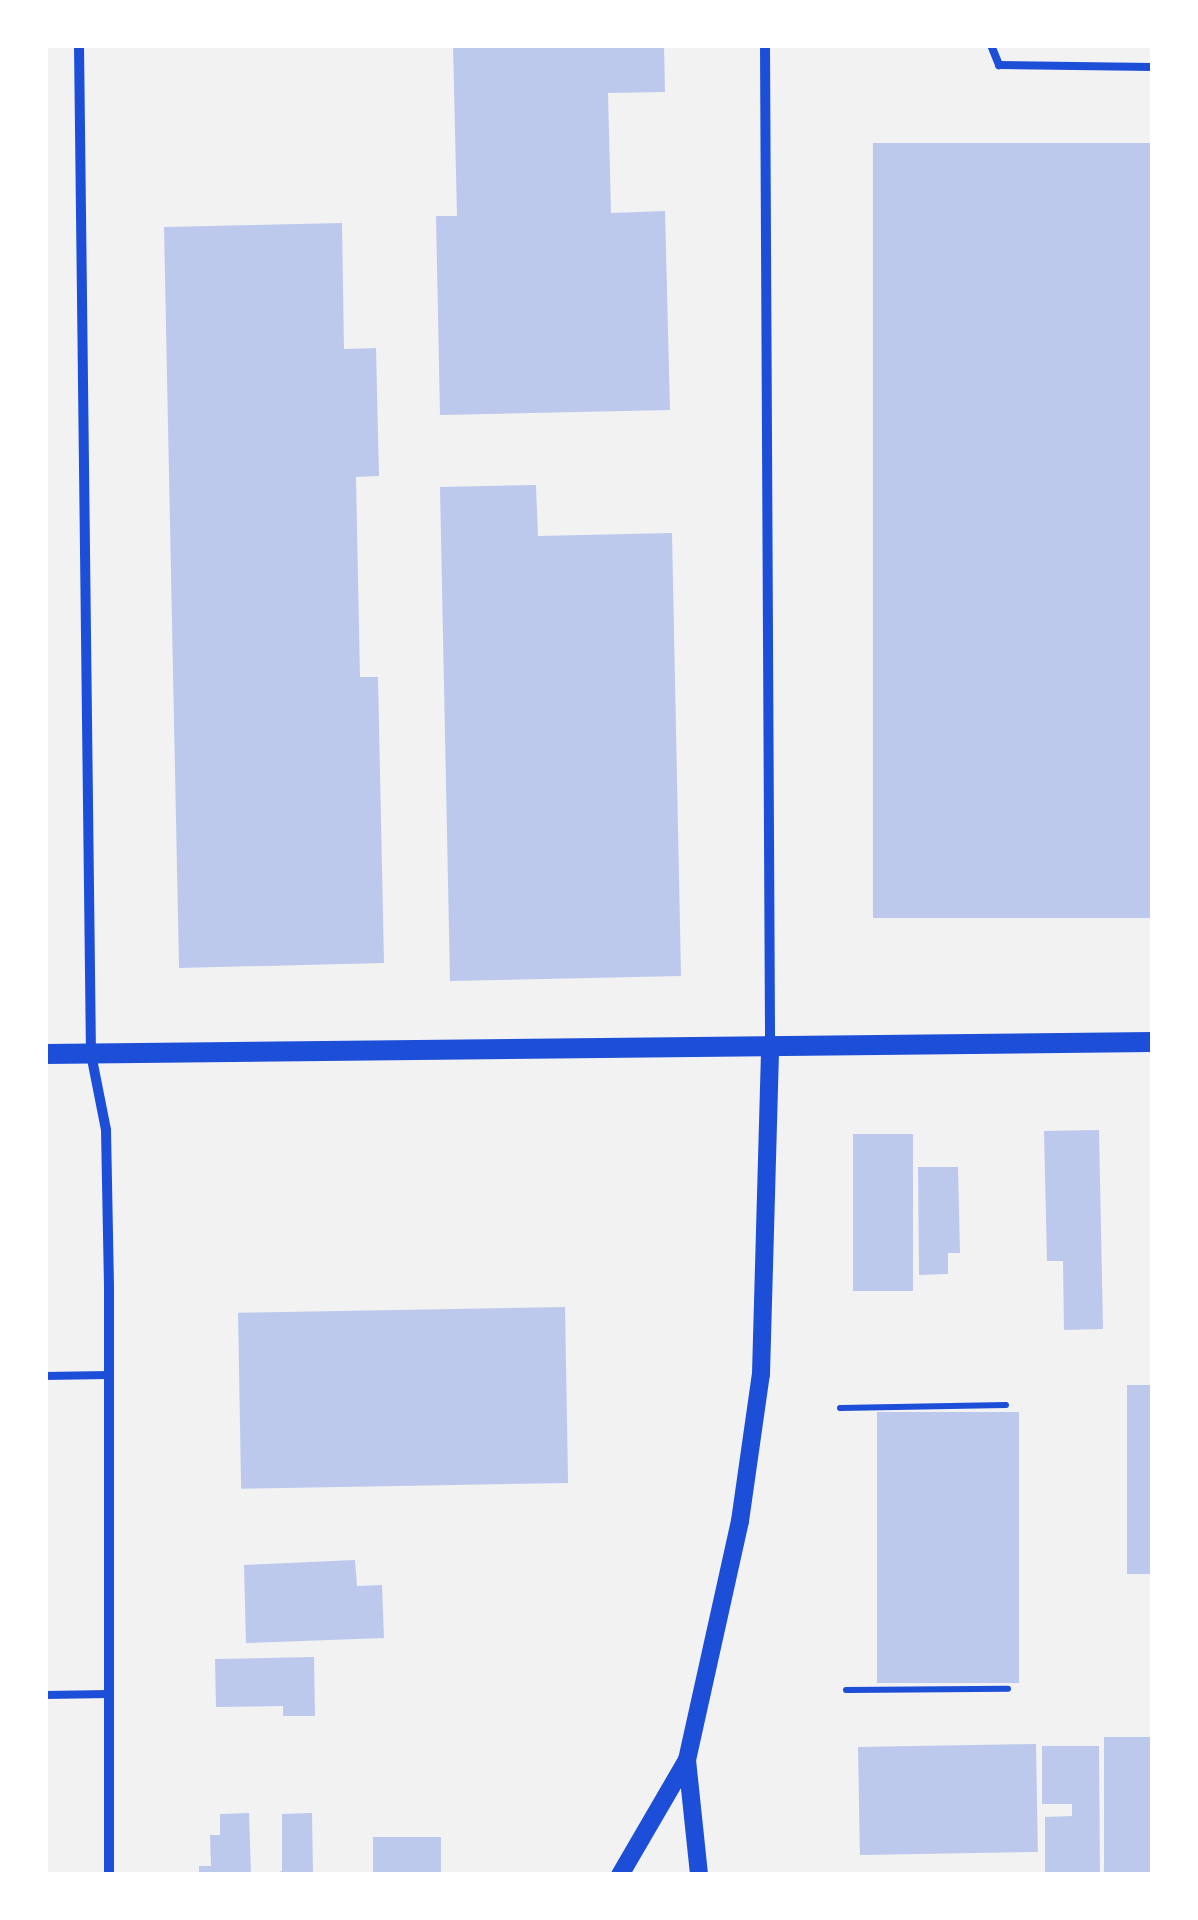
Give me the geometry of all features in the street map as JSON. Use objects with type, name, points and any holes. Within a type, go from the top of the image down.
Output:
[{"type":"main road","points":[[45,1054],[1153,1042]]},
{"type":"street","points":[[79,45],[91,1054],[106,1130],[110,1875]]},
{"type":"street","points":[[699,1875],[687,1760],[758,1408],[770,1048],[765,45]]},
{"type":"street","points":[[620,1875],[687,1760]]},
{"type":"lane","points":[[990,45],[999,65],[1153,66]]},
{"type":"lane","points":[[45,1376],[108,1375]]},
{"type":"lane","points":[[45,1695],[109,1694]]},
{"type":"path","points":[[840,1408],[1006,1405]]},
{"type":"path","points":[[846,1690],[1008,1689]]},
{"type":"building","points":[[453,45],[664,45],[665,92],[608,93],[611,213],[665,211],[670,410],[440,415],[436,216],[457,216]]},
{"type":"building","points":[[873,143],[1153,143],[1153,918],[873,918]]},
{"type":"building","points":[[342,223],[344,349],[376,348],[379,476],[356,477],[360,677],[378,677],[384,963],[179,968],[164,227]]},
{"type":"building","points":[[536,485],[538,536],[672,533],[681,976],[450,981],[440,487]]},
{"type":"building","points":[[1099,1130],[1103,1329],[1064,1330],[1063,1261],[1047,1261],[1044,1131]]},
{"type":"building","points":[[853,1134],[913,1134],[913,1291],[853,1291]]},
{"type":"building","points":[[918,1167],[958,1167],[960,1253],[948,1253],[948,1274],[919,1275]]},
{"type":"building","points":[[565,1307],[568,1483],[241,1489],[238,1313]]},
{"type":"building","points":[[1127,1385],[1153,1385],[1153,1574],[1127,1574]]},
{"type":"building","points":[[877,1412],[1019,1412],[1019,1683],[877,1683]]},
{"type":"building","points":[[355,1560],[357,1586],[382,1585],[384,1638],[246,1643],[244,1565]]},
{"type":"building","points":[[314,1657],[315,1716],[283,1716],[283,1706],[216,1707],[215,1659]]},
{"type":"building","points":[[1104,1737],[1153,1737],[1153,1875],[1104,1875]]},
{"type":"building","points":[[1036,1744],[1038,1852],[860,1855],[858,1747]]},
{"type":"building","points":[[1042,1746],[1099,1746],[1100,1875],[1045,1875],[1045,1817],[1072,1816],[1072,1804],[1042,1804]]},
{"type":"building","points":[[249,1813],[251,1875],[199,1875],[199,1866],[211,1866],[210,1835],[220,1835],[220,1814]]},
{"type":"building","points":[[312,1813],[313,1875],[268,1875],[282,1871],[282,1814]]},
{"type":"building","points":[[373,1837],[441,1837],[441,1875],[373,1875]]}]
